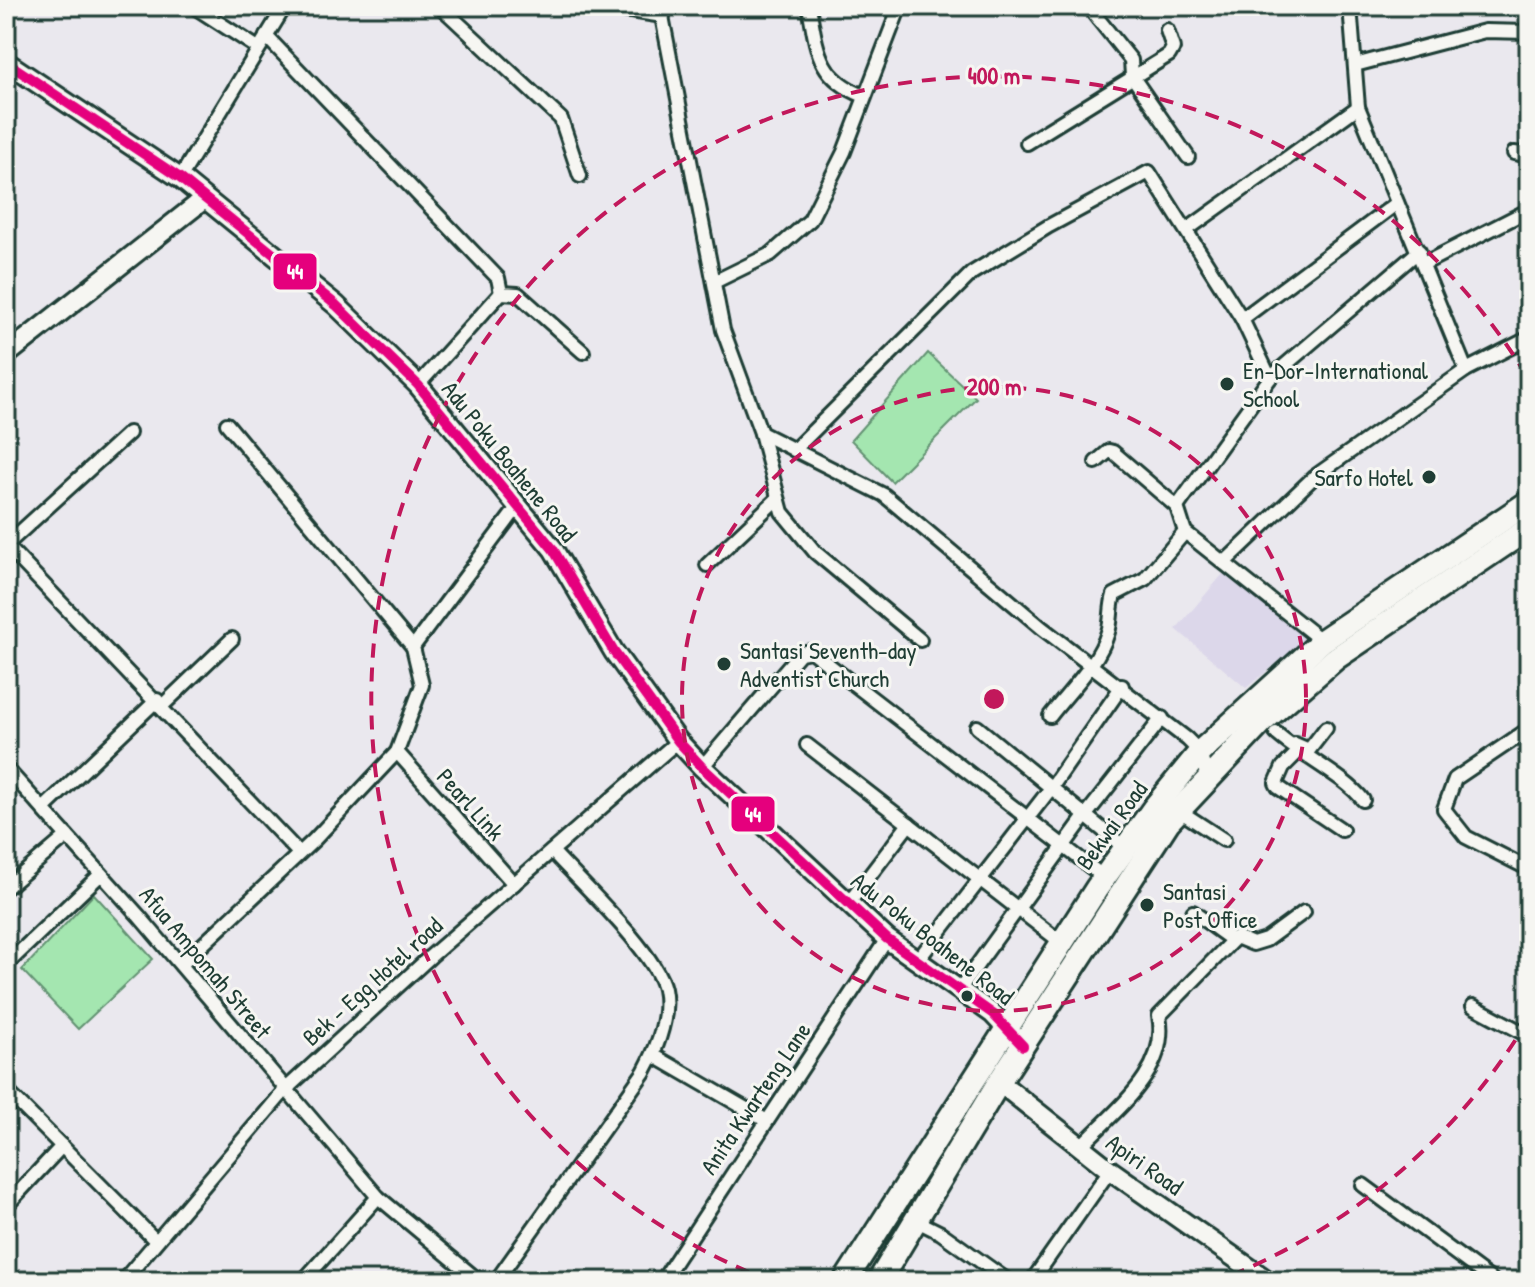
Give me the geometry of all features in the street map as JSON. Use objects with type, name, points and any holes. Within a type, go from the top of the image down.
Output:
[{"type":"highway","name":"Bekwai Road","points":[[845,1281],[1125,848],[1200,752],[1322,641],[1529,502]]},
{"type":"highway","name":"Bekwai Road","points":[[881,1278],[999,1082],[1113,904],[1178,810],[1207,778],[1269,728],[1336,658],[1529,528]]},
{"type":"highway","points":[[860,1258],[881,1278]]},
{"type":"street","points":[[193,6],[258,48]]},
{"type":"street","points":[[180,178],[285,6]]},
{"type":"street","points":[[440,6],[561,119],[580,176]]},
{"type":"street","points":[[598,6],[662,11],[723,330],[761,433],[782,512],[815,552],[920,640]]},
{"type":"street","points":[[809,6],[815,41],[829,75],[841,87],[864,96]]},
{"type":"street","points":[[714,282],[771,254],[803,230],[844,152],[900,6]]},
{"type":"street","points":[[1082,6],[1091,10],[1131,60],[1132,76],[1188,157]]},
{"type":"street","points":[[1350,6],[1358,107],[1466,370]]},
{"type":"street","points":[[1027,143],[1172,52],[1167,30]]},
{"type":"street","points":[[1355,65],[1485,31],[1529,32]]},
{"type":"street","points":[[266,36],[498,278],[501,293]]},
{"type":"street","name":"Adu Poku Boahene Road","points":[[6,62],[180,178],[203,200],[336,305],[418,385],[516,509],[553,549],[614,652],[678,741],[702,767],[887,939],[959,990],[1007,1028],[1023,1046]]},
{"type":"street","points":[[1188,229],[1358,107]]},
{"type":"street","points":[[1514,153],[1529,155]]},
{"type":"street","points":[[794,450],[972,273],[1049,226],[1149,172],[1188,229],[1242,319],[1270,378]]},
{"type":"street","points":[[6,355],[203,200]]},
{"type":"street","points":[[1242,319],[1397,203]]},
{"type":"street","points":[[1177,507],[1270,378],[1421,258],[1529,210]]},
{"type":"street","points":[[501,293],[518,294],[583,352]]},
{"type":"street","points":[[418,385],[501,293]]},
{"type":"street","points":[[1224,563],[1295,492],[1466,370],[1529,338]]},
{"type":"street","points":[[181,965],[299,853],[397,752],[422,685],[413,647],[227,424]]},
{"type":"street","points":[[129,433],[6,545],[299,853]]},
{"type":"street","points":[[761,433],[884,495],[1042,628],[1162,718],[1200,752],[1207,778]]},
{"type":"street","points":[[1096,462],[1109,451],[1113,452],[1177,507],[1185,532],[1322,641]]},
{"type":"street","points":[[707,565],[777,499]]},
{"type":"street","points":[[413,647],[516,509]]},
{"type":"street","points":[[1050,716],[1091,662],[1110,629],[1109,611],[1114,595],[1145,579],[1185,532]]},
{"type":"street","points":[[43,809],[232,639]]},
{"type":"street","points":[[702,767],[800,653],[811,651],[1105,878]]},
{"type":"street","points":[[917,961],[1051,788],[1122,686]]},
{"type":"street","points":[[959,990],[1086,815],[1162,718]]},
{"type":"street","points":[[977,727],[1125,848]]},
{"type":"street","points":[[1269,728],[1309,750],[1326,728]]},
{"type":"street","points":[[1269,728],[1297,753],[1356,791],[1363,800]]},
{"type":"street","points":[[1529,729],[1455,779],[1444,809],[1466,837],[1529,869]]},
{"type":"street","name":"Bek - Egg Hotel road","points":[[123,1281],[285,1090],[678,741]]},
{"type":"street","points":[[807,745],[1062,943]]},
{"type":"street","name":"Pearl Link","points":[[397,752],[514,884]]},
{"type":"street","points":[[1297,753],[1283,767],[1276,783],[1278,787],[1342,830]]},
{"type":"street","name":"Afua Ampomah Street","points":[[6,768],[181,965],[378,1197],[479,1281]]},
{"type":"street","points":[[1178,810],[1224,840]]},
{"type":"street","points":[[848,904],[909,824]]},
{"type":"street","points":[[6,888],[67,836]]},
{"type":"street","points":[[496,1281],[604,1131],[653,1055],[665,1015],[664,989],[653,964],[552,851]]},
{"type":"street","points":[[6,965],[101,874]]},
{"type":"street","points":[[1193,912],[1232,940]]},
{"type":"street","points":[[1080,1147],[1155,1066],[1162,1045],[1159,1016],[1236,937],[1253,944],[1266,940],[1304,912]]},
{"type":"street","name":"Anita Kwarteng Lane","points":[[662,1281],[887,939]]},
{"type":"street","points":[[1473,1006],[1529,1036]]},
{"type":"street","points":[[653,1055],[767,1121]]},
{"type":"street","name":"Apiri Road","points":[[999,1082],[1110,1170],[1268,1281]]},
{"type":"street","points":[[6,1090],[155,1240]]},
{"type":"street","points":[[6,1206],[62,1146]]},
{"type":"street","points":[[1032,1281],[1110,1170]]},
{"type":"street","points":[[1363,1185],[1493,1281]]},
{"type":"street","points":[[303,1281],[378,1197]]},
{"type":"street","points":[[915,1220],[941,1233],[1008,1281]]},
{"type":"shaded area","points":[[1228,568],[1311,636],[1246,688],[1176,629]]},
{"type":"green space","points":[[928,353],[976,398],[892,482],[851,440]]},
{"type":"green space","points":[[94,894],[153,959],[78,1029],[22,970]]},
{"type":"transit line","name":"44","points":[[6,62],[180,178],[336,305],[418,385],[553,549],[614,652],[678,741],[702,767],[887,939],[993,1014],[1023,1046]]},
{"type":"place","name":"En-Dor-International School","points":[[1227,384]]},
{"type":"place","name":"Sarfo Hotel","points":[[1429,477]]},
{"type":"place","name":"Santasi Seventh-day Adventist Church","points":[[724,664]]},
{"type":"place","name":"Santasi Post Office","points":[[1147,905]]}]
